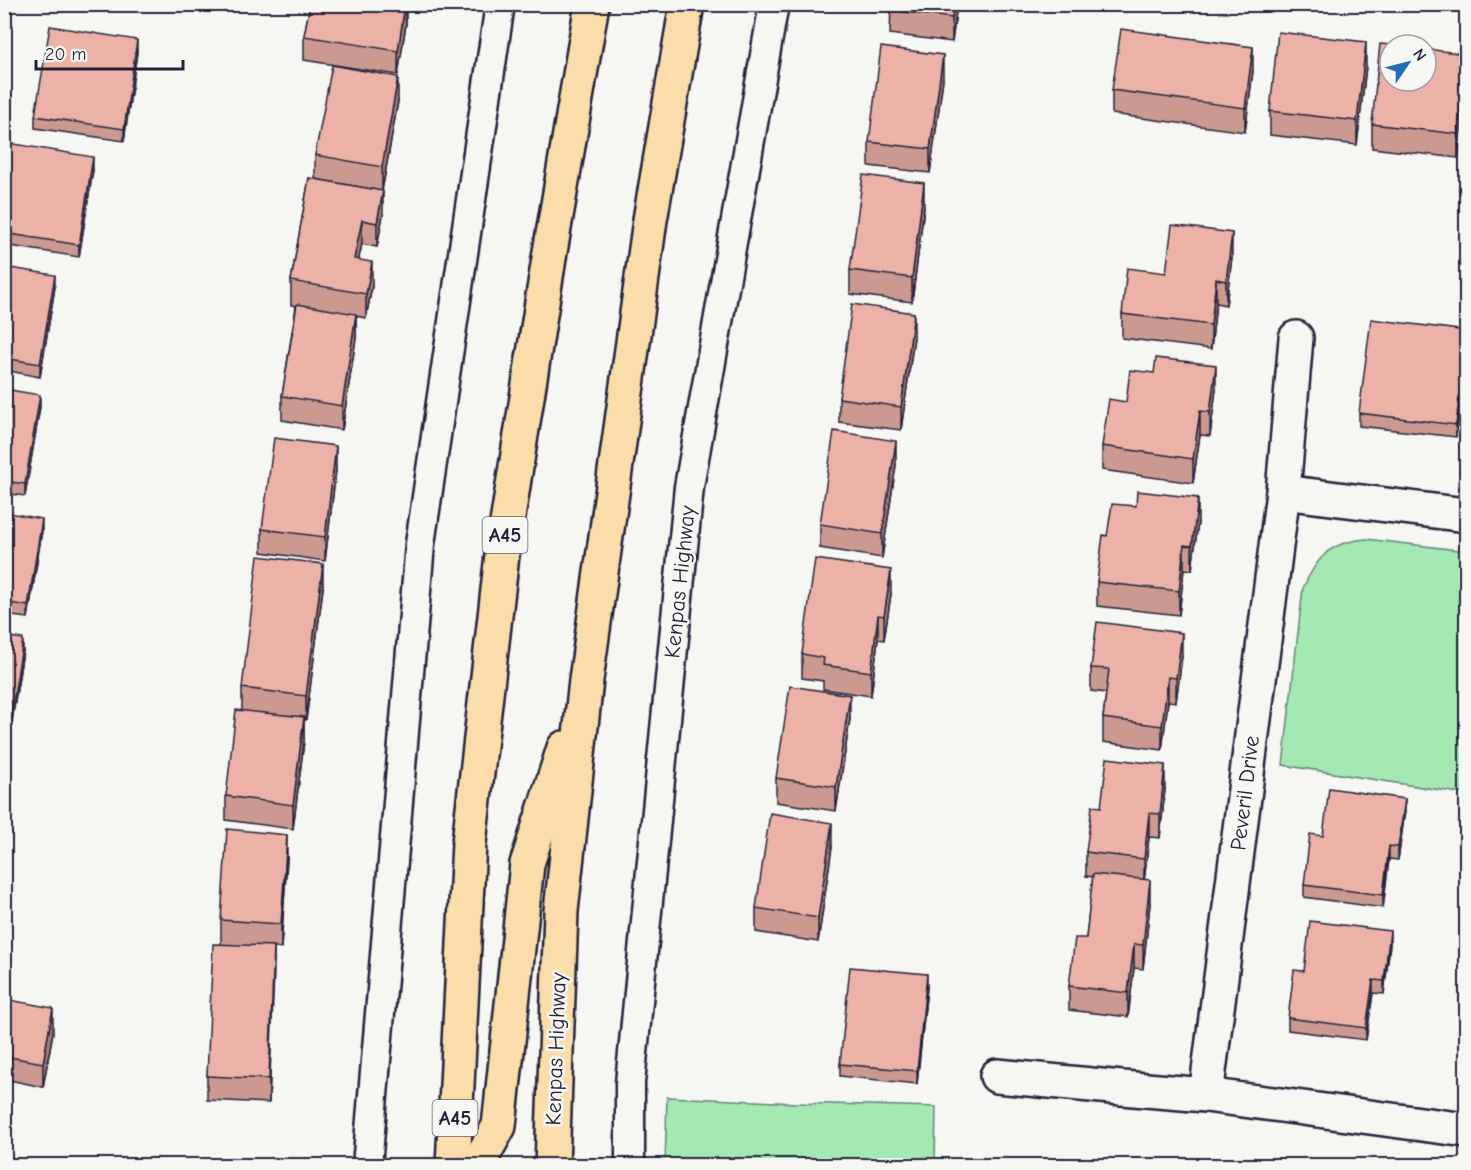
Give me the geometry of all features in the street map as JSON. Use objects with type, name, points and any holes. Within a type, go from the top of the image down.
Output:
[{"type":"highway","name":"A45","points":[[453,1166],[469,843],[502,555],[592,4]]},
{"type":"highway","name":"Kenpas Highway","points":[[552,1166],[561,911],[586,680],[650,220],[687,4]]},
{"type":"highway","points":[[477,1166],[500,1126],[526,864],[586,680]]},
{"type":"street","name":"Peveril Drive","points":[[1206,1095],[1283,492],[1296,338]]},
{"type":"street","points":[[1283,492],[1467,515]]},
{"type":"street","points":[[997,1076],[1206,1095],[1467,1130]]},
{"type":"lane","points":[[367,1166],[420,544],[501,4]]},
{"type":"lane","name":"Kenpas Highway","points":[[630,1166],[631,1076],[689,487],[774,4]]},
{"type":"green space","points":[[1366,539],[1466,551],[1466,794],[1283,765],[1303,588],[1326,553],[1343,544]]},
{"type":"green space","points":[[667,1097],[936,1107],[935,1165],[665,1165]]},
{"type":"building","points":[[310,4],[405,4],[398,51],[304,36]]},
{"type":"building","points":[[891,4],[954,4],[952,18],[890,10]]},
{"type":"building","points":[[50,26],[137,40],[124,129],[35,116]]},
{"type":"building","points":[[1121,29],[1253,47],[1245,108],[1112,90]]},
{"type":"building","points":[[1278,32],[1366,42],[1357,121],[1270,111]]},
{"type":"building","points":[[881,47],[943,55],[930,149],[869,142]]},
{"type":"building","points":[[1438,50],[1466,54],[1458,134],[1372,124],[1378,64],[1378,93],[1438,93]]},
{"type":"building","points":[[332,65],[398,77],[382,167],[315,155]]},
{"type":"building","points":[[8,143],[93,157],[79,245],[4,233],[4,161]]},
{"type":"building","points":[[863,175],[924,183],[912,278],[850,270]]},
{"type":"building","points":[[309,178],[383,191],[377,223],[362,220],[354,259],[372,262],[366,294],[291,281]]},
{"type":"building","points":[[1172,225],[1232,233],[1226,281],[1216,279],[1211,325],[1122,314],[1127,268],[1166,273]]},
{"type":"building","points":[[4,267],[55,275],[40,364],[4,358]]},
{"type":"building","points":[[297,304],[356,314],[342,406],[282,396]]},
{"type":"building","points":[[852,304],[914,313],[901,407],[839,398]]},
{"type":"building","points":[[1371,319],[1467,331],[1456,425],[1359,413]]},
{"type":"building","points":[[1156,358],[1216,365],[1210,412],[1200,411],[1193,459],[1102,446],[1109,399],[1126,402],[1130,370],[1154,373]]},
{"type":"building","points":[[4,389],[40,395],[25,484],[4,481]]},
{"type":"building","points":[[834,431],[896,441],[882,534],[820,524]]},
{"type":"building","points":[[274,438],[336,446],[325,537],[262,529]]},
{"type":"building","points":[[1137,491],[1198,498],[1192,546],[1184,545],[1179,591],[1097,582],[1103,535],[1107,536],[1112,504],[1136,506]]},
{"type":"building","points":[[4,512],[42,519],[28,606],[4,602]]},
{"type":"building","points":[[258,556],[323,564],[306,696],[242,688]]},
{"type":"building","points":[[815,559],[891,570],[884,616],[878,615],[871,672],[823,665],[824,658],[802,654]]},
{"type":"building","points":[[1097,622],[1182,633],[1176,678],[1168,677],[1162,726],[1103,718],[1109,669],[1091,668]]},
{"type":"building","points":[[4,636],[23,639],[9,728],[4,727]]},
{"type":"building","points":[[790,686],[850,695],[836,787],[776,778]]},
{"type":"building","points":[[236,710],[304,717],[293,805],[226,796]]},
{"type":"building","points":[[1107,758],[1165,765],[1160,814],[1149,813],[1144,859],[1086,852],[1092,806],[1101,807]]},
{"type":"building","points":[[1329,788],[1405,799],[1398,847],[1389,846],[1383,895],[1304,885],[1310,834],[1323,836]]},
{"type":"building","points":[[770,813],[832,823],[818,918],[756,908]]},
{"type":"building","points":[[227,829],[287,835],[281,924],[221,920]]},
{"type":"building","points":[[1093,874],[1150,880],[1143,945],[1134,944],[1128,993],[1069,986],[1075,938],[1086,938]]},
{"type":"building","points":[[1310,921],[1390,931],[1384,981],[1373,980],[1366,1028],[1288,1018],[1294,970],[1304,971]]},
{"type":"building","points":[[213,944],[274,946],[269,1079],[207,1076]]},
{"type":"building","points":[[850,967],[927,974],[917,1071],[840,1064]]},
{"type":"building","points":[[4,999],[53,1008],[43,1063],[4,1056]]}]
